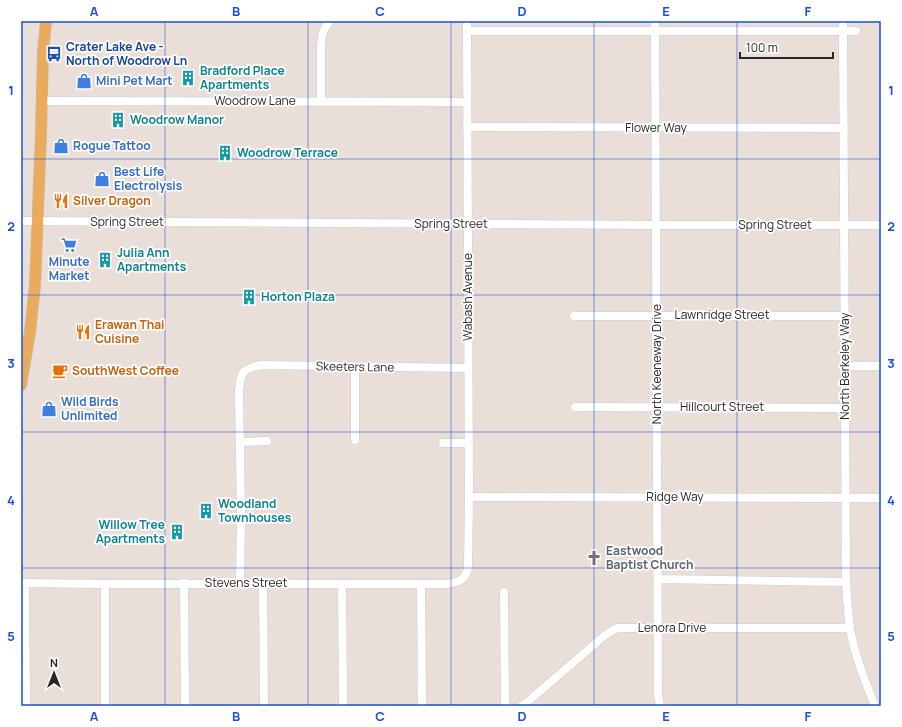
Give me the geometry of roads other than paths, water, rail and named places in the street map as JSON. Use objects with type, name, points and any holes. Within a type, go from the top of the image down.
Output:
[{"type":"main road","points":[[21,385],[33,309],[38,221],[43,52],[46,21]]},
{"type":"street","name":"Wabash Avenue","points":[[467,21],[469,497],[469,554],[467,573]]},
{"type":"street","name":"North Keeneway Drive","points":[[655,21],[658,696],[660,706]]},
{"type":"street","name":"North Berkeley Way","points":[[843,21],[846,582],[850,628],[853,642],[860,667],[875,706]]},
{"type":"street","points":[[321,101],[322,35],[329,22]]},
{"type":"street","points":[[467,31],[856,31]]},
{"type":"street","name":"Woodrow Lane","points":[[42,101],[467,102]]},
{"type":"street","name":"Flower Way","points":[[468,128],[844,128]]},
{"type":"street","name":"Spring Street","points":[[21,221],[881,225]]},
{"type":"street","name":"Lawnridge Street","points":[[574,316],[845,316]]},
{"type":"street","name":"Skeeters Lane","points":[[240,442],[239,383],[243,372],[247,369],[261,365],[468,368]]},
{"type":"street","points":[[845,366],[881,366]]},
{"type":"street","points":[[355,367],[355,440]]},
{"type":"street","name":"Hillcourt Street","points":[[575,407],[845,408]]},
{"type":"street","points":[[240,583],[240,442],[267,441]]},
{"type":"street","points":[[443,443],[468,443]]},
{"type":"street","name":"Ridge Way","points":[[469,497],[881,498]]},
{"type":"street","name":"Stevens Street","points":[[23,583],[446,584],[462,579],[467,573]]},
{"type":"street","points":[[658,579],[846,582]]},
{"type":"street","points":[[23,583],[26,706]]},
{"type":"street","points":[[264,583],[264,706]]},
{"type":"street","points":[[104,584],[105,706]]},
{"type":"street","points":[[184,584],[185,706]]},
{"type":"street","points":[[342,584],[343,706]]},
{"type":"street","points":[[422,584],[422,706]]},
{"type":"street","points":[[504,592],[504,706]]},
{"type":"street","name":"Lenora Drive","points":[[521,706],[604,636],[612,630],[618,628],[850,628]]},
{"type":"place","name":"Crater Lake Ave - North of Woodrow Ln","points":[[54,54]]},
{"type":"place","name":"Bradford Place Apartments","points":[[188,78]]},
{"type":"place","name":"Mini Pet Mart","points":[[84,81]]},
{"type":"place","name":"Woodrow Manor","points":[[118,120]]},
{"type":"place","name":"Rogue Tattoo","points":[[61,146]]},
{"type":"place","name":"Woodrow Terrace","points":[[225,153]]},
{"type":"place","name":"Best Life Electrolysis","points":[[102,179]]},
{"type":"place","name":"Silver Dragon","points":[[61,201]]},
{"type":"place","name":"Minute Market","points":[[69,245]]},
{"type":"place","name":"Julia Ann Apartments","points":[[105,260]]},
{"type":"place","name":"Horton Plaza","points":[[249,297]]},
{"type":"place","name":"Erawan Thai Cuisine","points":[[83,332]]},
{"type":"place","name":"SouthWest Coffee","points":[[60,371]]},
{"type":"place","name":"Wild Birds Unlimited","points":[[49,409]]},
{"type":"place","name":"Woodland Townhouses","points":[[206,511]]},
{"type":"place","name":"Willow Tree Apartments","points":[[177,532]]},
{"type":"place","name":"Eastwood Baptist Church","points":[[594,558]]}]
